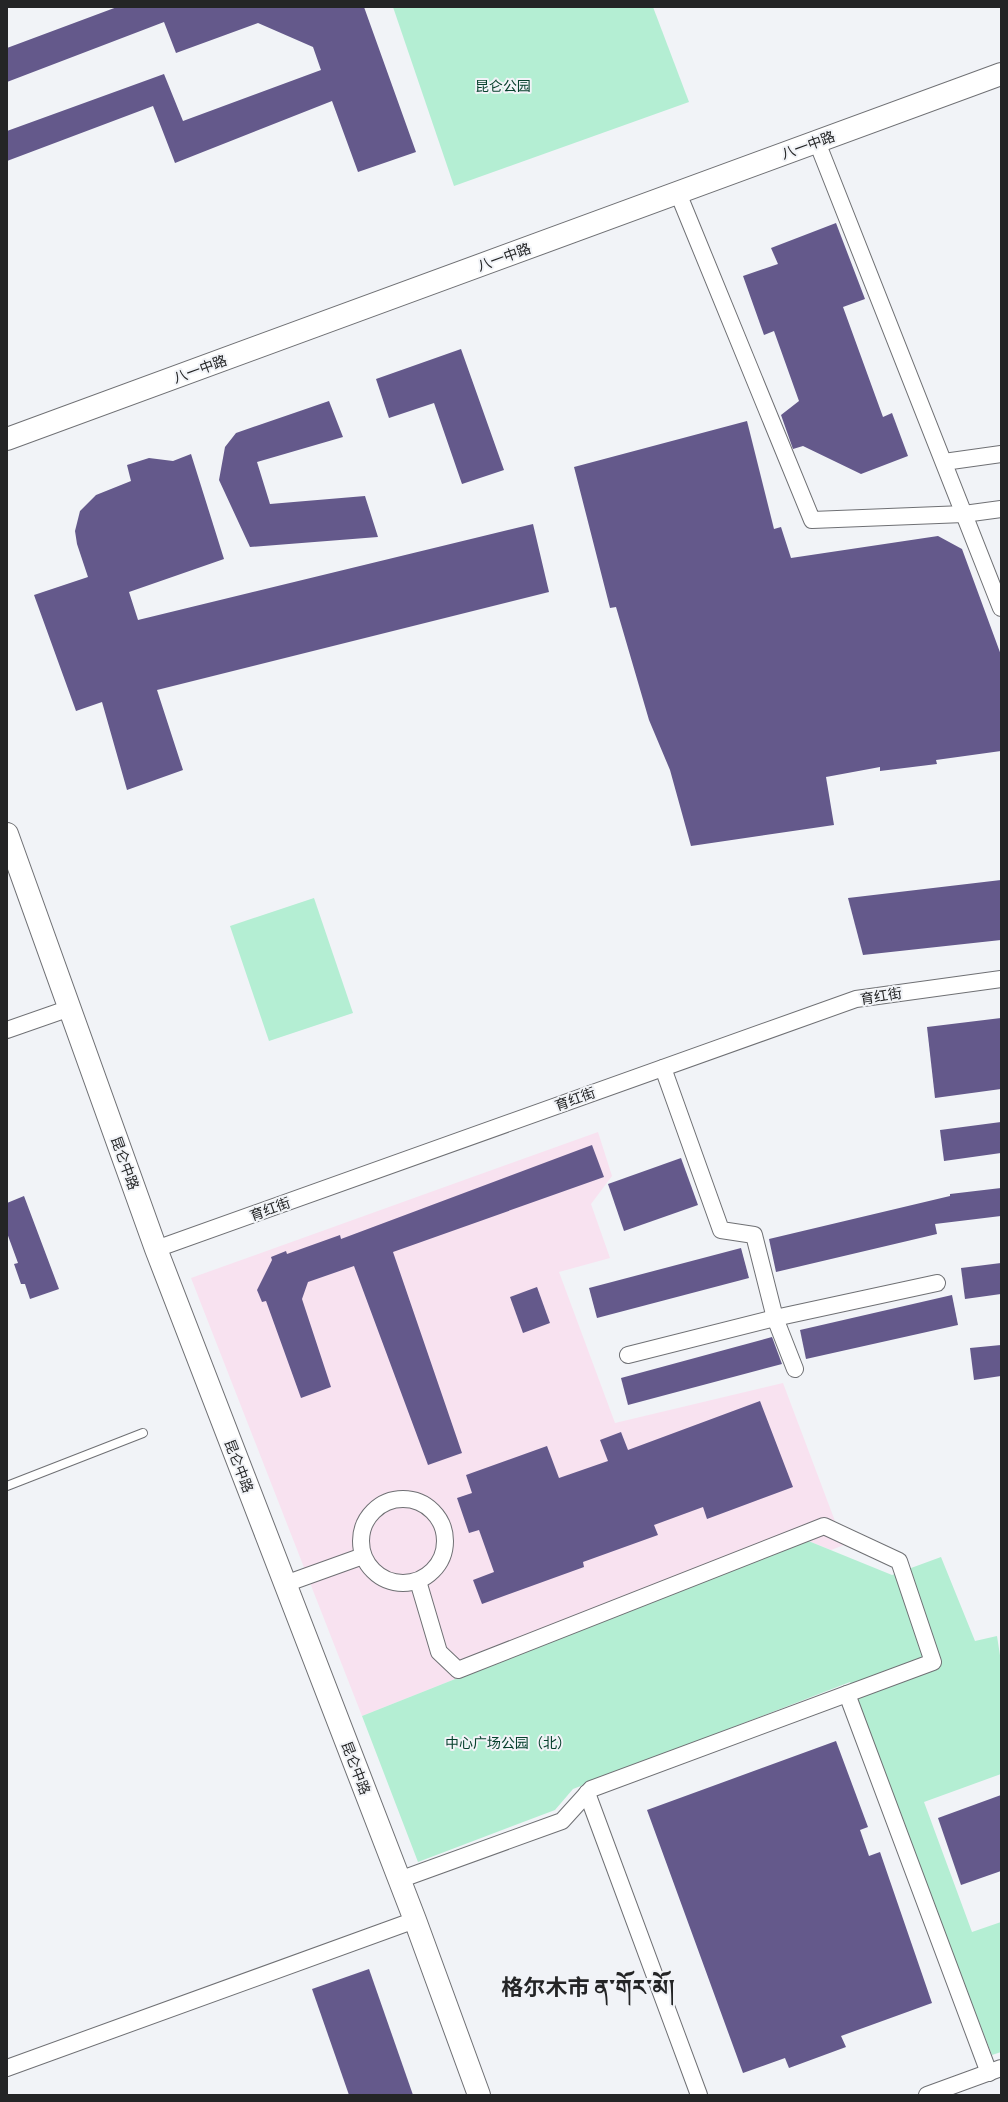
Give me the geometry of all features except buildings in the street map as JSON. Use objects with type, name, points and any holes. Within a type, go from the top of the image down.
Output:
[{"type":"main road","name":"八一中路","points":[[7,439],[1001,74]]},
{"type":"main road","name":"昆仑中路","points":[[7,834],[156,1249],[415,1920],[479,2095]]},
{"type":"street","points":[[817,142],[1001,608]]},
{"type":"street","points":[[678,193],[812,520],[964,514],[1001,509]]},
{"type":"street","points":[[944,462],[1001,454]]},
{"type":"street","name":"育红街","points":[[156,1249],[856,999],[1001,978]]},
{"type":"street","points":[[7,1030],[70,1008]]},
{"type":"street","points":[[663,1068],[721,1230],[754,1235],[775,1318],[795,1369]]},
{"type":"street","points":[[628,1356],[775,1318],[937,1283]]},
{"type":"street","points":[[403,1498],[417,1501],[430,1508],[440,1519],[445,1533],[445,1548],[440,1562],[430,1574],[418,1581],[405,1584],[391,1582],[379,1577],[369,1568],[362,1556],[360,1543],[362,1530],[367,1518],[376,1508],[388,1501],[403,1498]]},
{"type":"street","points":[[399,1880],[562,1821],[591,1788],[933,1662],[899,1561],[824,1526],[458,1670],[439,1652],[418,1581]]},
{"type":"street","points":[[285,1584],[362,1556]]},
{"type":"street","points":[[847,1694],[995,2071],[927,2095]]},
{"type":"street","points":[[587,1793],[699,2095]]},
{"type":"street","points":[[7,2068],[415,1920]]},
{"type":"lane","points":[[7,1486],[143,1433]]},
{"type":"shaded area","points":[[598,1132],[612,1176],[591,1204],[610,1258],[559,1272],[615,1423],[783,1383],[844,1545],[831,1550],[806,1540],[362,1716],[191,1278]]},
{"type":"green space","name":"昆仑公园","points":[[393,7],[653,7],[689,102],[454,186]]},
{"type":"green space","points":[[314,898],[353,1013],[269,1041],[230,926]]},
{"type":"green space","name":"中心广场公园（北）","points":[[806,1540],[892,1575],[941,1557],[975,1641],[997,1636],[1001,1662],[1001,1774],[924,1802],[972,1932],[1001,1922],[1001,2052],[992,2055],[890,1793],[850,1682],[573,1789],[555,1810],[418,1862],[362,1716]]},
{"type":"district","name":"格尔木市 ན་གོར་མོ།","points":[[588,1987]]}]
